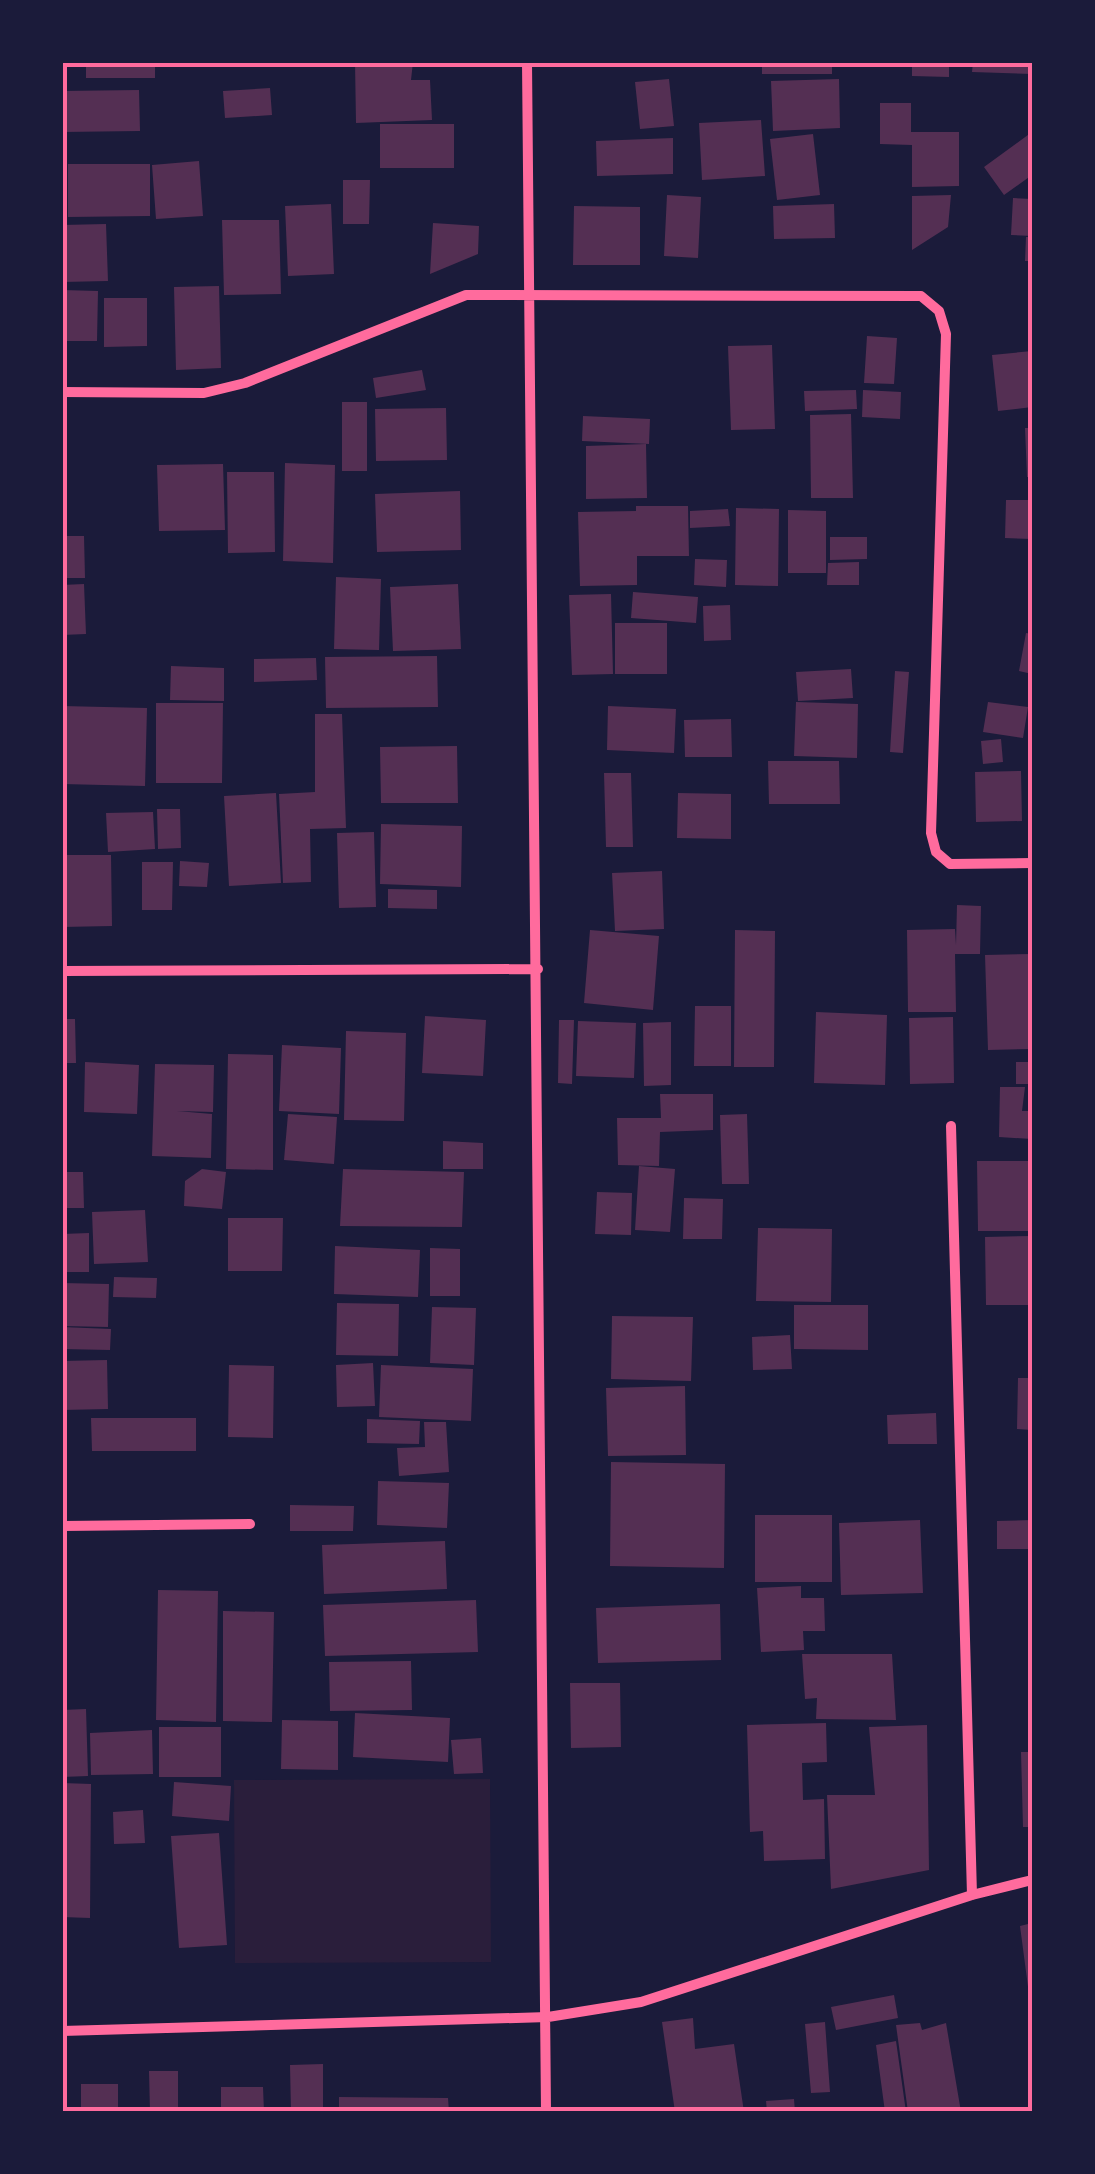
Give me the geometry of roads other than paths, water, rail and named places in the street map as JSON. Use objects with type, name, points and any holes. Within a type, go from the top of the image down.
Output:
[{"type":"street","points":[[527,62],[546,2112]]},
{"type":"street","points":[[62,392],[204,393],[245,384],[466,294],[921,296],[939,311],[946,334],[931,833],[936,852],[950,864],[1032,863]]},
{"type":"street","points":[[62,971],[538,969]]},
{"type":"street","points":[[951,1126],[972,1895]]},
{"type":"street","points":[[62,1526],[250,1524]]},
{"type":"street","points":[[62,2031],[548,2017],[641,2002],[972,1895],[1032,1880]]}]
